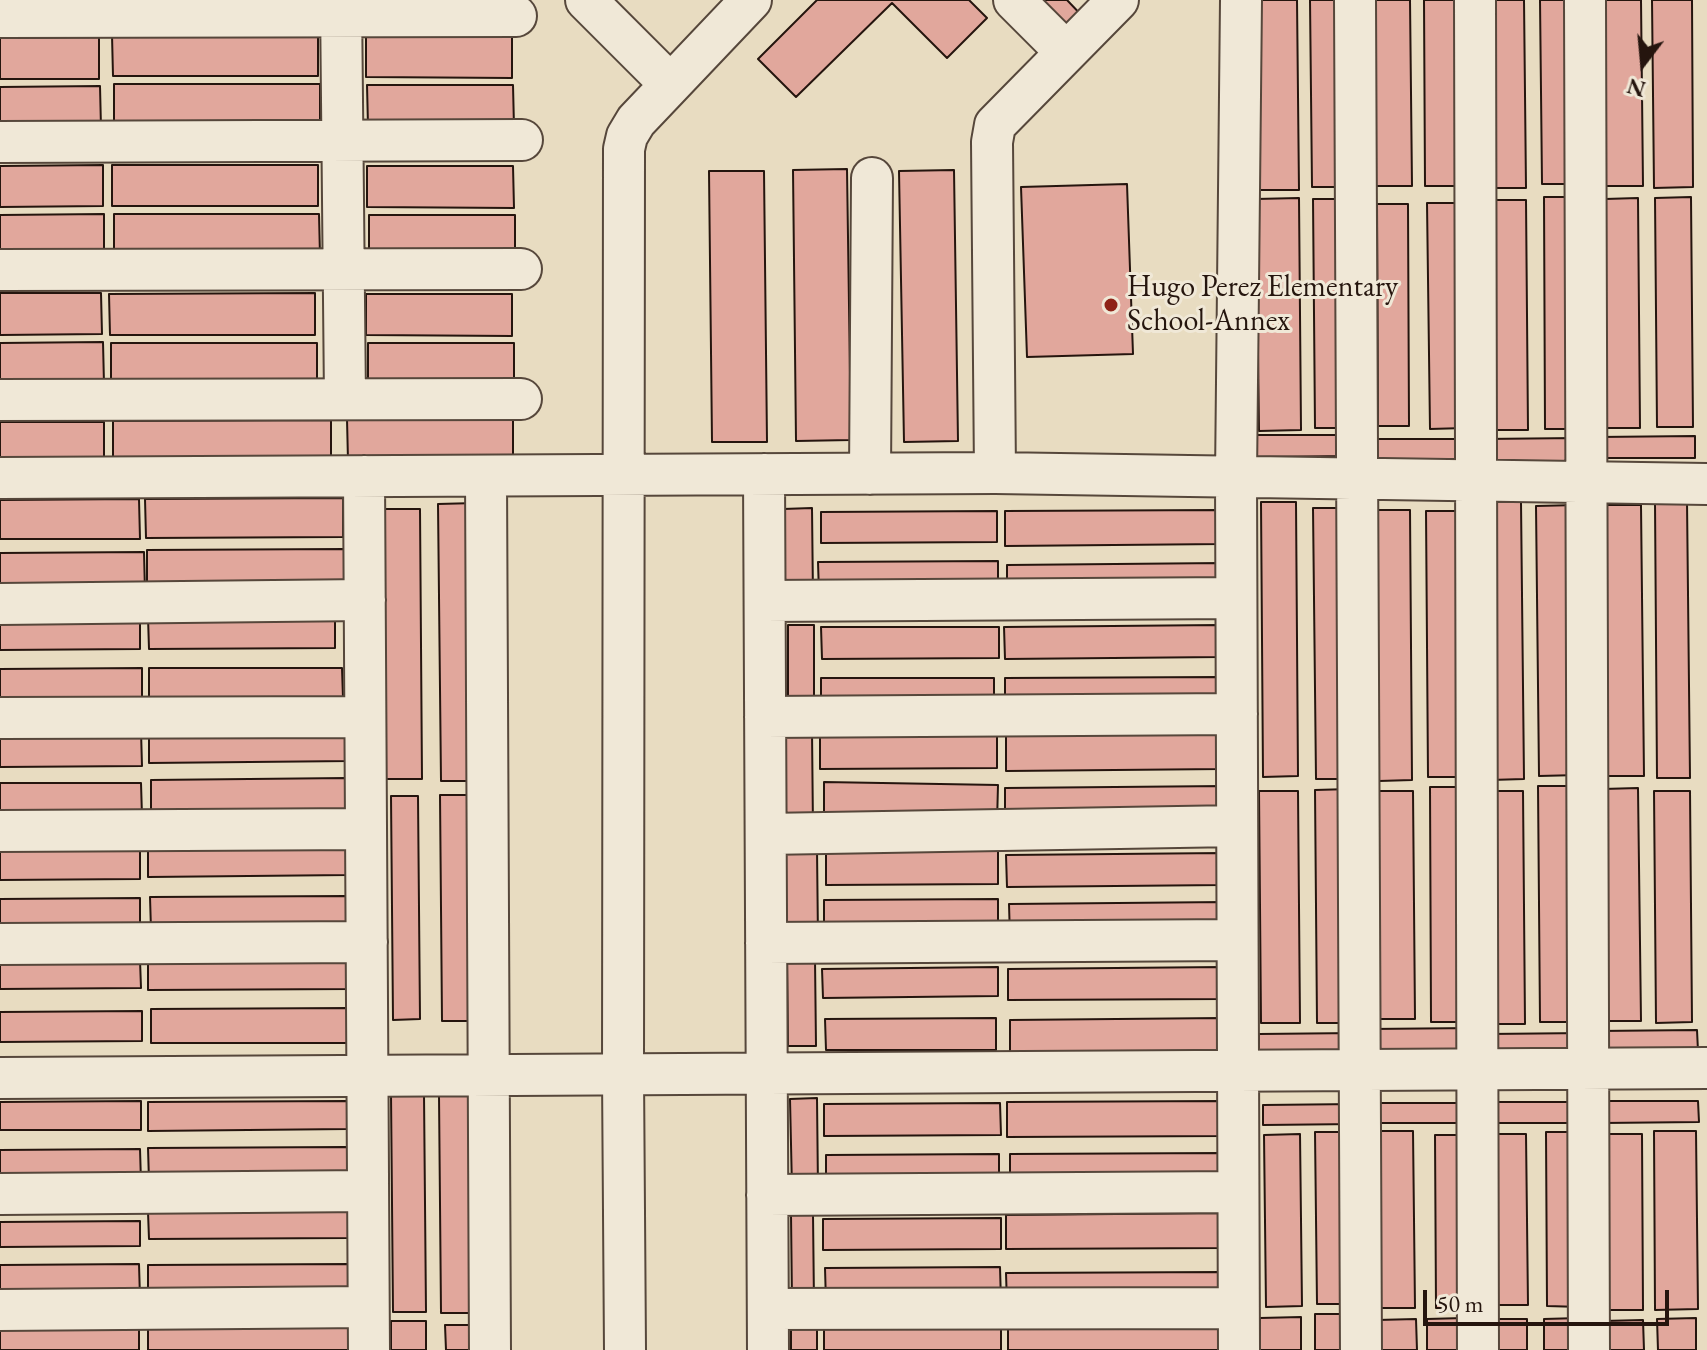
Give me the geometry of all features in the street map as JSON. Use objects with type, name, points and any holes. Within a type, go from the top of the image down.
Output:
[{"type":"street","points":[[586,0],[669,83]]},
{"type":"street","points":[[625,1350],[624,149],[636,121],[751,0]]},
{"type":"street","points":[[1014,0],[1066,52]]},
{"type":"street","points":[[995,473],[992,142],[995,125],[1118,0]]},
{"type":"street","points":[[1239,1350],[1236,477],[1241,0]]},
{"type":"street","points":[[1355,0],[1361,1350]]},
{"type":"street","points":[[1475,0],[1478,1350]]},
{"type":"street","points":[[1585,0],[1589,1350]]},
{"type":"street","points":[[0,17],[342,8],[516,16]]},
{"type":"street","points":[[342,8],[345,399]]},
{"type":"street","points":[[0,142],[522,140]]},
{"type":"street","points":[[870,474],[872,178]]},
{"type":"street","points":[[0,270],[521,269]]},
{"type":"street","points":[[0,400],[521,399]]},
{"type":"street","points":[[0,478],[995,473],[1707,484]]},
{"type":"street","points":[[764,474],[768,1350]]},
{"type":"street","points":[[364,476],[369,1350]]},
{"type":"street","points":[[486,476],[490,1350]]},
{"type":"street","points":[[765,601],[1236,598]]},
{"type":"street","points":[[0,604],[365,600]]},
{"type":"street","points":[[765,717],[1237,714]]},
{"type":"street","points":[[0,718],[365,717]]},
{"type":"street","points":[[766,834],[1237,826]]},
{"type":"street","points":[[0,831],[366,829]]},
{"type":"street","points":[[766,943],[1237,940]]},
{"type":"street","points":[[0,944],[367,942]]},
{"type":"street","points":[[0,1078],[1707,1068]]},
{"type":"street","points":[[0,1194],[368,1191]]},
{"type":"street","points":[[767,1195],[1238,1192]]},
{"type":"street","points":[[0,1310],[368,1307]]},
{"type":"street","points":[[768,1309],[1238,1308]]},
{"type":"building","points":[[817,0],[969,0],[987,18],[947,58],[892,3],[796,97],[758,59]]},
{"type":"building","points":[[1035,0],[1067,0],[1086,20],[1069,37]]},
{"type":"building","points":[[1257,0],[1297,0],[1299,190],[1259,190]]},
{"type":"building","points":[[1310,0],[1349,0],[1351,187],[1312,187]]},
{"type":"building","points":[[1372,0],[1410,0],[1412,186],[1373,186]]},
{"type":"building","points":[[1424,0],[1467,0],[1469,186],[1425,186]]},
{"type":"building","points":[[1491,0],[1524,0],[1526,188],[1492,188]]},
{"type":"building","points":[[1540,0],[1580,0],[1581,184],[1542,184]]},
{"type":"building","points":[[1601,0],[1641,0],[1643,186],[1602,186]]},
{"type":"building","points":[[1652,0],[1692,0],[1693,187],[1654,188]]},
{"type":"building","points":[[112,35],[318,35],[318,76],[113,76]]},
{"type":"building","points":[[366,36],[512,36],[512,78],[366,77]]},
{"type":"building","points":[[99,37],[99,79],[0,79],[0,38]]},
{"type":"building","points":[[114,84],[320,84],[320,126],[114,126]]},
{"type":"building","points":[[367,85],[513,85],[514,127],[368,126]]},
{"type":"building","points":[[100,86],[101,128],[0,128],[0,87]]},
{"type":"building","points":[[103,165],[103,206],[0,207],[0,166]]},
{"type":"building","points":[[112,165],[318,165],[318,206],[112,206]]},
{"type":"building","points":[[367,166],[513,166],[514,208],[367,207]]},
{"type":"building","points":[[847,169],[851,440],[796,441],[793,170]]},
{"type":"building","points":[[954,170],[958,441],[904,442],[899,171]]},
{"type":"building","points":[[709,171],[764,171],[767,442],[712,442]]},
{"type":"building","points":[[1127,184],[1133,354],[1027,357],[1021,187]]},
{"type":"building","points":[[1544,197],[1578,197],[1580,429],[1545,429]]},
{"type":"building","points":[[1691,197],[1693,427],[1657,427],[1655,198]]},
{"type":"building","points":[[1299,198],[1301,430],[1259,431],[1256,199]]},
{"type":"building","points":[[1638,198],[1640,428],[1607,428],[1605,199]]},
{"type":"building","points":[[1313,199],[1349,199],[1351,428],[1315,428]]},
{"type":"building","points":[[1491,200],[1526,200],[1528,430],[1493,430]]},
{"type":"building","points":[[1427,203],[1462,203],[1465,428],[1430,429]]},
{"type":"building","points":[[1377,204],[1408,204],[1409,426],[1378,426]]},
{"type":"building","points":[[104,214],[104,256],[0,256],[0,215]]},
{"type":"building","points":[[114,214],[319,214],[320,256],[114,256]]},
{"type":"building","points":[[369,215],[515,215],[515,257],[369,257]]},
{"type":"building","points":[[0,293],[101,293],[102,334],[0,335]]},
{"type":"building","points":[[315,293],[315,335],[110,335],[109,294]]},
{"type":"building","points":[[366,294],[512,294],[512,336],[366,335]]},
{"type":"building","points":[[103,342],[104,384],[0,384],[0,343]]},
{"type":"building","points":[[111,343],[317,343],[317,384],[111,385]]},
{"type":"building","points":[[368,343],[514,343],[514,385],[368,385]]},
{"type":"building","points":[[513,418],[513,460],[348,461],[347,419]]},
{"type":"building","points":[[331,420],[331,461],[113,462],[113,421]]},
{"type":"building","points":[[0,422],[104,422],[104,463],[0,463]]},
{"type":"building","points":[[1256,435],[1352,435],[1352,456],[1256,457]]},
{"type":"building","points":[[1695,436],[1695,458],[1598,458],[1598,437]]},
{"type":"building","points":[[1578,438],[1579,461],[1483,462],[1483,439]]},
{"type":"building","points":[[1374,439],[1470,439],[1470,459],[1375,459]]},
{"type":"building","points":[[343,498],[343,537],[146,538],[145,499]]},
{"type":"building","points":[[139,499],[140,539],[0,539],[0,500]]},
{"type":"building","points":[[1687,501],[1690,778],[1657,778],[1655,502]]},
{"type":"building","points":[[1261,502],[1296,502],[1298,776],[1263,777]]},
{"type":"building","points":[[1487,502],[1521,502],[1524,779],[1490,780]]},
{"type":"building","points":[[476,503],[478,781],[441,781],[438,504]]},
{"type":"building","points":[[1577,505],[1579,775],[1539,776],[1536,506]]},
{"type":"building","points":[[1602,505],[1641,505],[1644,776],[1604,776]]},
{"type":"building","points":[[812,508],[813,597],[784,597],[783,509]]},
{"type":"building","points":[[1313,508],[1349,508],[1351,779],[1316,779]]},
{"type":"building","points":[[384,509],[420,509],[422,779],[386,779]]},
{"type":"building","points":[[1223,510],[1223,544],[1005,546],[1005,511]]},
{"type":"building","points":[[1377,510],[1410,510],[1412,780],[1379,781]]},
{"type":"building","points":[[997,511],[997,542],[821,543],[821,512]]},
{"type":"building","points":[[1426,511],[1464,511],[1466,777],[1428,777]]},
{"type":"building","points":[[345,549],[345,593],[147,594],[147,550]]},
{"type":"building","points":[[144,552],[145,592],[0,593],[0,553]]},
{"type":"building","points":[[998,561],[998,594],[819,594],[818,562]]},
{"type":"building","points":[[1223,563],[1224,596],[1007,598],[1007,565]]},
{"type":"building","points":[[335,616],[335,648],[149,649],[148,617]]},
{"type":"building","points":[[140,620],[140,649],[0,650],[0,621]]},
{"type":"building","points":[[788,625],[814,625],[814,706],[788,706]]},
{"type":"building","points":[[1220,625],[1221,657],[1005,659],[1004,627]]},
{"type":"building","points":[[821,627],[999,627],[999,658],[822,659]]},
{"type":"building","points":[[142,668],[142,700],[0,701],[0,669]]},
{"type":"building","points":[[149,668],[342,668],[343,698],[149,700]]},
{"type":"building","points":[[1222,677],[1223,710],[1005,711],[1005,678]]},
{"type":"building","points":[[821,678],[994,678],[994,705],[821,707]]},
{"type":"building","points":[[351,728],[351,761],[149,763],[149,730]]},
{"type":"building","points":[[141,731],[142,766],[0,767],[0,732]]},
{"type":"building","points":[[812,731],[813,828],[778,828],[777,732]]},
{"type":"building","points":[[997,732],[997,768],[820,769],[820,734]]},
{"type":"building","points":[[1223,733],[1223,769],[1006,771],[1006,735]]},
{"type":"building","points":[[347,778],[347,815],[151,816],[151,780]]},
{"type":"building","points":[[824,782],[998,785],[997,823],[824,820]]},
{"type":"building","points":[[0,783],[141,783],[142,816],[0,817]]},
{"type":"building","points":[[1225,786],[1225,823],[1005,824],[1005,788]]},
{"type":"building","points":[[1538,786],[1575,786],[1577,1022],[1540,1022]]},
{"type":"building","points":[[1430,787],[1463,787],[1465,1022],[1431,1022]]},
{"type":"building","points":[[1638,788],[1641,1021],[1605,1021],[1603,789]]},
{"type":"building","points":[[1350,789],[1353,1023],[1317,1023],[1315,790]]},
{"type":"building","points":[[1259,791],[1298,791],[1300,1023],[1261,1023]]},
{"type":"building","points":[[1377,791],[1413,791],[1415,1019],[1379,1019]]},
{"type":"building","points":[[1489,791],[1523,791],[1525,1024],[1492,1024]]},
{"type":"building","points":[[1654,791],[1690,791],[1692,1022],[1656,1023]]},
{"type":"building","points":[[440,795],[477,795],[479,1021],[442,1021]]},
{"type":"building","points":[[391,796],[418,796],[420,1019],[393,1020]]},
{"type":"building","points":[[349,845],[349,875],[148,877],[148,846]]},
{"type":"building","points":[[140,849],[140,879],[0,880],[0,850]]},
{"type":"building","points":[[785,849],[817,849],[818,939],[786,939]]},
{"type":"building","points":[[998,850],[998,884],[826,885],[826,851]]},
{"type":"building","points":[[1224,853],[1224,885],[1007,887],[1006,855]]},
{"type":"building","points":[[346,896],[346,929],[151,930],[150,897]]},
{"type":"building","points":[[140,898],[140,929],[0,930],[0,899]]},
{"type":"building","points":[[998,899],[998,935],[824,936],[824,900]]},
{"type":"building","points":[[1226,902],[1226,937],[1010,938],[1009,904]]},
{"type":"building","points":[[351,956],[352,989],[148,990],[148,957]]},
{"type":"building","points":[[787,959],[815,959],[816,1046],[788,1046]]},
{"type":"building","points":[[0,960],[140,960],[141,988],[0,989]]},
{"type":"building","points":[[998,967],[998,996],[823,998],[822,969]]},
{"type":"building","points":[[1224,967],[1224,999],[1008,1000],[1008,969]]},
{"type":"building","points":[[351,1008],[352,1043],[151,1043],[151,1009]]},
{"type":"building","points":[[142,1011],[142,1041],[0,1042],[0,1012]]},
{"type":"building","points":[[996,1018],[996,1050],[826,1050],[825,1019]]},
{"type":"building","points":[[1223,1018],[1224,1054],[1010,1055],[1010,1020]]},
{"type":"building","points":[[1474,1028],[1474,1050],[1370,1050],[1370,1029]]},
{"type":"building","points":[[1697,1030],[1698,1051],[1598,1051],[1598,1031]]},
{"type":"building","points":[[1356,1033],[1357,1053],[1259,1054],[1259,1034]]},
{"type":"building","points":[[1586,1033],[1586,1049],[1488,1050],[1488,1034]]},
{"type":"building","points":[[391,1094],[424,1094],[426,1312],[393,1312]]},
{"type":"building","points":[[439,1095],[478,1095],[480,1313],[441,1313]]},
{"type":"building","points":[[817,1098],[818,1189],[792,1189],[790,1099]]},
{"type":"building","points":[[141,1101],[141,1130],[0,1130],[0,1102]]},
{"type":"building","points":[[348,1101],[348,1129],[148,1131],[148,1102]]},
{"type":"building","points":[[1224,1101],[1225,1136],[1007,1137],[1007,1102]]},
{"type":"building","points":[[1603,1101],[1698,1101],[1699,1122],[1603,1123]]},
{"type":"building","points":[[1485,1102],[1583,1102],[1583,1123],[1486,1123]]},
{"type":"building","points":[[1000,1103],[1001,1135],[824,1136],[824,1104]]},
{"type":"building","points":[[1375,1103],[1472,1103],[1472,1123],[1376,1123]]},
{"type":"building","points":[[1357,1104],[1357,1124],[1263,1125],[1263,1105]]},
{"type":"building","points":[[1378,1131],[1413,1131],[1415,1308],[1379,1308]]},
{"type":"building","points":[[1654,1131],[1696,1131],[1698,1309],[1655,1310]]},
{"type":"building","points":[[1315,1132],[1354,1132],[1356,1304],[1317,1304]]},
{"type":"building","points":[[1546,1132],[1580,1132],[1581,1307],[1547,1306]]},
{"type":"building","points":[[1300,1134],[1302,1306],[1266,1307],[1264,1135]]},
{"type":"building","points":[[1493,1134],[1526,1134],[1528,1305],[1494,1305]]},
{"type":"building","points":[[1605,1134],[1642,1134],[1643,1310],[1606,1310]]},
{"type":"building","points":[[1435,1135],[1464,1135],[1466,1308],[1436,1308]]},
{"type":"building","points":[[347,1147],[348,1180],[149,1181],[148,1148]]},
{"type":"building","points":[[140,1149],[141,1182],[0,1183],[0,1150]]},
{"type":"building","points":[[1224,1153],[1224,1189],[1010,1190],[1010,1154]]},
{"type":"building","points":[[999,1154],[999,1187],[826,1188],[826,1155]]},
{"type":"building","points":[[349,1211],[349,1238],[149,1239],[148,1212]]},
{"type":"building","points":[[1225,1213],[1225,1248],[1006,1249],[1006,1215]]},
{"type":"building","points":[[791,1214],[813,1214],[814,1303],[792,1303]]},
{"type":"building","points":[[1001,1218],[1001,1249],[823,1250],[823,1219]]},
{"type":"building","points":[[140,1221],[140,1246],[0,1247],[0,1222]]},
{"type":"building","points":[[139,1264],[140,1298],[0,1298],[0,1265]]},
{"type":"building","points":[[351,1264],[351,1298],[148,1299],[148,1265]]},
{"type":"building","points":[[1000,1267],[1001,1302],[826,1303],[825,1268]]},
{"type":"building","points":[[1223,1272],[1223,1304],[1007,1305],[1006,1273]]},
{"type":"building","points":[[1315,1314],[1353,1314],[1353,1350],[1315,1350]]},
{"type":"building","points":[[1301,1317],[1301,1350],[1260,1350],[1260,1318]]},
{"type":"building","points":[[1464,1318],[1464,1350],[1427,1350],[1427,1319]]},
{"type":"building","points":[[1580,1318],[1581,1350],[1544,1350],[1544,1319]]},
{"type":"building","points":[[1696,1318],[1696,1350],[1658,1350],[1657,1319]]},
{"type":"building","points":[[1416,1319],[1417,1350],[1377,1350],[1377,1320]]},
{"type":"building","points":[[1493,1319],[1527,1319],[1527,1350],[1493,1350]]},
{"type":"building","points":[[1643,1320],[1644,1350],[1603,1350],[1603,1321]]},
{"type":"building","points":[[0,1321],[139,1321],[139,1350],[0,1350]]},
{"type":"building","points":[[351,1321],[351,1350],[148,1350],[148,1322]]},
{"type":"building","points":[[391,1321],[426,1321],[426,1350],[391,1350]]},
{"type":"building","points":[[445,1325],[479,1325],[479,1350],[446,1350]]},
{"type":"building","points":[[791,1327],[817,1327],[817,1350],[791,1350]]},
{"type":"building","points":[[1224,1328],[1224,1350],[1008,1350],[1008,1329]]},
{"type":"building","points":[[824,1329],[1001,1329],[1001,1350],[824,1350]]},
{"type":"place","name":"Hugo Perez Elementary School-Annex","points":[[1111,305]]}]
